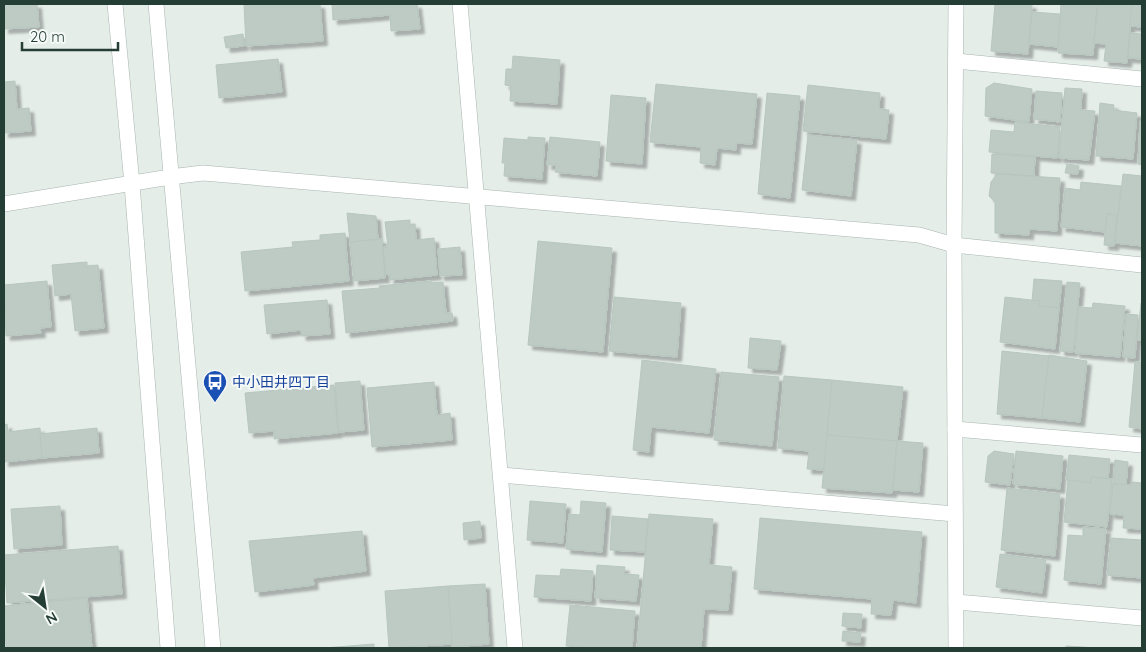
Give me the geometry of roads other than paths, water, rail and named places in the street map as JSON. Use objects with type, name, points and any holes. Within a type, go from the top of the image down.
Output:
[{"type":"street","points":[[115,4],[132,184],[168,648]]},
{"type":"street","points":[[156,4],[213,648]]},
{"type":"street","points":[[460,4],[515,648]]},
{"type":"street","points":[[956,4],[954,245],[956,648]]},
{"type":"street","points":[[956,61],[1142,78]]},
{"type":"street","points":[[4,204],[170,177],[203,174],[919,235],[954,245],[1142,265]]},
{"type":"street","points":[[954,429],[1142,445]]},
{"type":"street","points":[[501,475],[955,514]]},
{"type":"street","points":[[956,602],[1142,618]]},
{"type":"place","name":"中小田井四丁目","points":[[215,403]]}]
